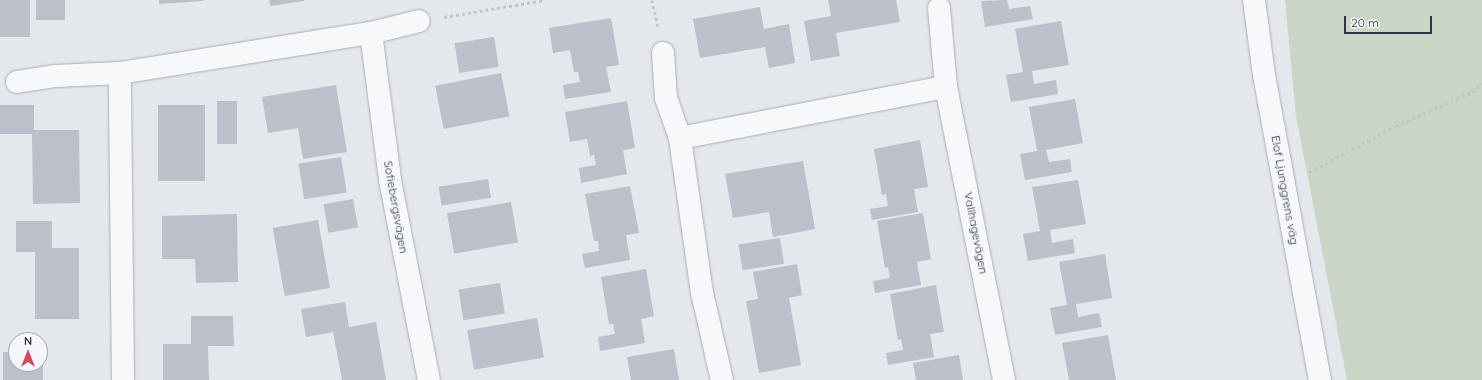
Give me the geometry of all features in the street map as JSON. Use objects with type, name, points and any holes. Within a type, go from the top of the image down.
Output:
[{"type":"street","name":"Elof Ljunggrens väg","points":[[1254,0],[1281,169],[1320,380]]},
{"type":"street","name":"Vallhagevägen","points":[[939,8],[946,87],[1004,380]]},
{"type":"street","points":[[17,82],[56,76],[120,73],[371,33],[419,21]]},
{"type":"street","name":"Sofiebergsvägen","points":[[371,33],[390,180],[429,380]]},
{"type":"street","points":[[663,53],[666,98],[680,138],[702,293],[722,380]]},
{"type":"street","points":[[120,73],[123,380]]},
{"type":"street","points":[[680,138],[946,87]]},
{"type":"path","points":[[419,21],[544,0]]},
{"type":"path","points":[[1281,169],[1307,173],[1396,126],[1472,92],[1482,83]]},
{"type":"green space","points":[[1285,0],[1482,0],[1482,380],[1347,380],[1296,116]]},
{"type":"building","points":[[0,0],[30,0],[30,37],[0,37]]},
{"type":"building","points":[[36,0],[65,0],[65,20],[36,20]]},
{"type":"building","points":[[159,0],[203,0],[203,1],[159,4]]},
{"type":"building","points":[[269,0],[304,0],[304,1],[270,6]]},
{"type":"building","points":[[828,0],[896,0],[900,22],[836,33],[840,56],[811,61],[804,21],[831,16]]},
{"type":"building","points":[[1007,0],[1009,9],[1030,6],[1033,19],[985,27],[981,1]]},
{"type":"building","points":[[760,7],[764,29],[789,24],[795,63],[769,68],[765,47],[700,58],[693,19]]},
{"type":"building","points":[[611,18],[619,65],[606,67],[611,92],[565,99],[563,85],[580,82],[578,72],[574,72],[570,50],[553,53],[549,28]]},
{"type":"building","points":[[1061,21],[1069,65],[1032,71],[1034,84],[1056,80],[1058,94],[1011,102],[1006,75],[1023,72],[1015,29]]},
{"type":"building","points":[[494,37],[499,67],[459,73],[454,43]]},
{"type":"building","points":[[501,73],[509,116],[444,129],[435,86]]},
{"type":"building","points":[[336,85],[347,152],[303,159],[298,128],[268,133],[262,97]]},
{"type":"building","points":[[1075,99],[1083,143],[1046,150],[1049,162],[1070,159],[1072,172],[1025,180],[1020,154],[1037,151],[1029,107]]},
{"type":"building","points":[[217,101],[237,101],[237,144],[217,144]]},
{"type":"building","points":[[627,101],[635,148],[623,150],[627,174],[581,183],[579,168],[596,165],[594,155],[590,156],[587,139],[570,142],[565,112]]},
{"type":"building","points":[[0,105],[34,105],[34,130],[79,130],[80,203],[33,204],[32,134],[0,134]]},
{"type":"building","points":[[158,105],[205,105],[205,181],[158,181]]},
{"type":"building","points":[[920,140],[928,187],[914,189],[918,212],[872,220],[870,209],[888,206],[886,194],[882,195],[874,149]]},
{"type":"building","points":[[341,157],[347,193],[304,199],[299,164]]},
{"type":"building","points":[[803,161],[815,229],[773,237],[769,212],[733,218],[725,174]]},
{"type":"building","points":[[488,179],[491,198],[442,206],[439,187]]},
{"type":"building","points":[[1078,180],[1086,224],[1050,230],[1052,243],[1073,239],[1075,253],[1028,261],[1023,234],[1040,231],[1032,187]]},
{"type":"building","points":[[630,186],[639,233],[626,235],[630,260],[585,268],[582,254],[599,251],[598,241],[594,241],[585,194]]},
{"type":"building","points":[[353,199],[358,228],[328,233],[323,204]]},
{"type":"building","points":[[511,202],[518,242],[454,254],[447,213]]},
{"type":"building","points":[[923,213],[931,259],[917,262],[921,285],[875,293],[873,281],[890,278],[888,267],[885,268],[877,221]]},
{"type":"building","points":[[237,214],[238,282],[196,283],[195,259],[162,259],[162,216]]},
{"type":"building","points":[[318,220],[330,288],[285,296],[273,228]]},
{"type":"building","points":[[16,221],[52,221],[52,248],[79,248],[79,319],[35,319],[35,252],[16,252]]},
{"type":"building","points":[[780,238],[784,264],[743,270],[739,245]]},
{"type":"building","points":[[1105,254],[1112,298],[1076,304],[1078,317],[1099,313],[1102,327],[1055,335],[1050,308],[1067,305],[1059,262]]},
{"type":"building","points":[[797,264],[802,295],[789,298],[801,365],[759,373],[746,301],[758,299],[753,272]]},
{"type":"building","points":[[646,269],[654,316],[641,319],[645,343],[600,351],[598,337],[615,334],[613,324],[609,324],[601,277]]},
{"type":"building","points":[[500,283],[505,314],[463,320],[459,290]]},
{"type":"building","points":[[936,285],[944,332],[930,334],[934,357],[888,365],[886,353],[903,350],[901,339],[898,340],[890,294]]},
{"type":"building","points":[[345,302],[349,327],[376,322],[386,380],[342,380],[333,332],[306,337],[301,309]]},
{"type":"building","points":[[191,316],[233,316],[234,346],[208,346],[209,380],[163,380],[163,344],[191,344]]},
{"type":"building","points":[[537,318],[544,357],[474,370],[467,330]]},
{"type":"building","points":[[1108,335],[1116,380],[1069,380],[1062,343]]},
{"type":"building","points":[[674,349],[679,380],[631,380],[627,357]]},
{"type":"building","points":[[3,352],[8,352],[8,372],[43,372],[43,380],[3,380]]},
{"type":"building","points":[[959,355],[963,380],[916,380],[913,363]]}]
